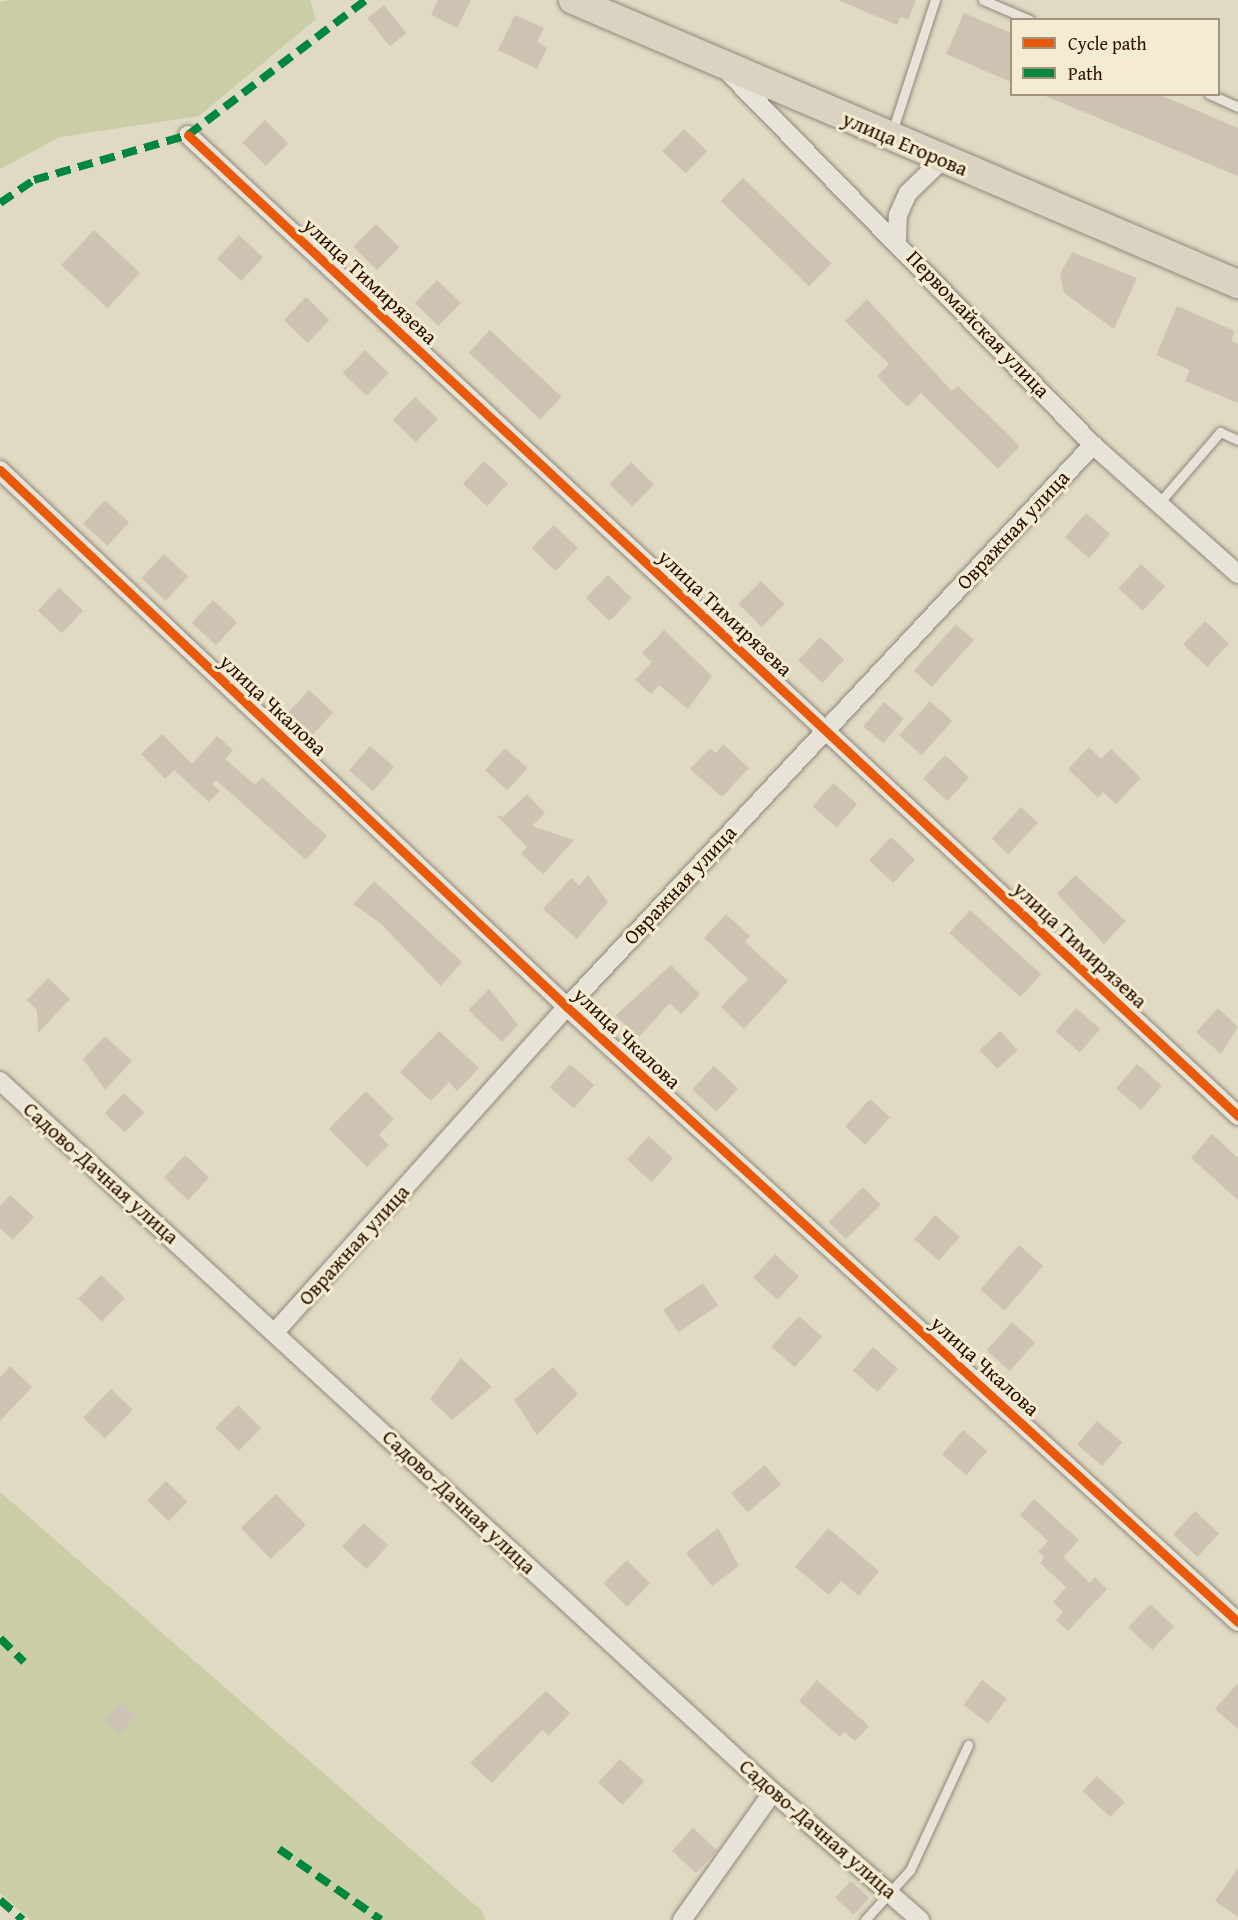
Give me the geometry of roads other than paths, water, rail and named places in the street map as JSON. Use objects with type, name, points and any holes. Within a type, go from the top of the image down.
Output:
[{"type":"main road","name":"улица Егорова","points":[[573,0],[724,68],[1238,284]]},
{"type":"street","name":"Первомайская улица","points":[[724,68],[897,239],[1093,445],[1238,574]]},
{"type":"street","name":"улица Тимирязева","points":[[188,135],[1238,1116]]},
{"type":"street","points":[[897,239],[898,215],[908,193],[942,160]]},
{"type":"street","name":"Овражная улица","points":[[275,1332],[567,1007],[1093,445]]},
{"type":"street","name":"улица Чкалова","points":[[0,470],[567,1007],[1238,1622]]},
{"type":"street","name":"Садово-Дачная улица","points":[[0,1081],[773,1792],[920,1920]]},
{"type":"street","points":[[682,1920],[773,1792]]},
{"type":"lane","points":[[890,137],[935,0]]},
{"type":"lane","points":[[983,0],[1025,18]]},
{"type":"lane","points":[[1213,96],[1238,107]]},
{"type":"lane","points":[[1159,503],[1220,432],[1238,440]]},
{"type":"lane","points":[[865,1920],[910,1870],[968,1746]]}]
